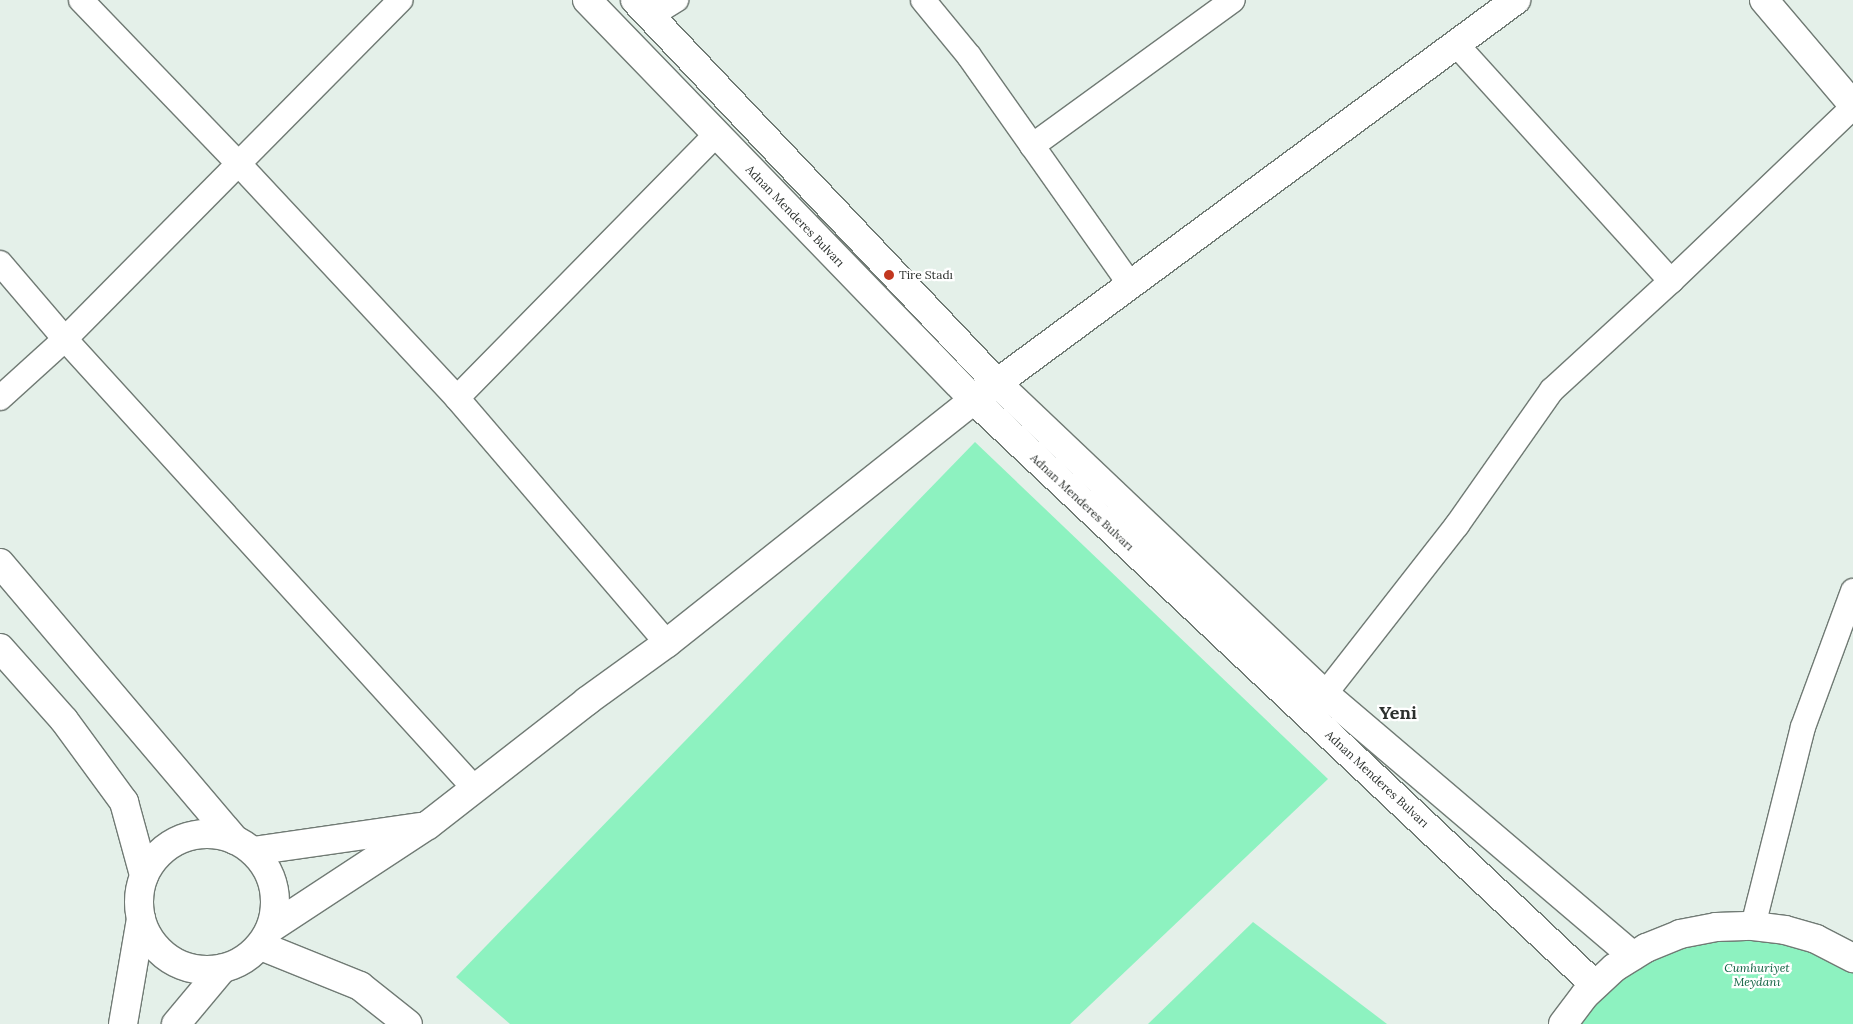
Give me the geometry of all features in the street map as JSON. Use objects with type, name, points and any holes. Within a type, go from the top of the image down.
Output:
[{"type":"street","points":[[81,0],[238,163],[457,398],[667,643]]},
{"type":"street","points":[[0,398],[65,339],[400,0]]},
{"type":"street","name":"Adnan Menderes Bulvarı","points":[[587,0],[974,400],[1595,985]]},
{"type":"street","points":[[676,0],[643,8],[998,384],[1325,694],[1633,956]]},
{"type":"street","points":[[923,0],[969,56],[1130,284]]},
{"type":"street","points":[[1032,146],[1233,0]]},
{"type":"street","points":[[141,919],[154,944],[163,954],[181,966],[201,970],[222,969],[243,961],[266,937],[428,825],[587,701],[667,643],[974,400],[1516,0]]},
{"type":"street","points":[[1325,694],[1456,525],[1552,390],[1672,281],[1853,106],[1764,0]]},
{"type":"street","points":[[1456,44],[1672,281]]},
{"type":"street","points":[[457,398],[716,134]]},
{"type":"street","points":[[0,263],[65,339],[475,789]]},
{"type":"street","points":[[0,563],[244,846],[266,867],[274,886],[276,908],[266,937]]},
{"type":"street","points":[[1753,926],[1803,727],[1853,591]]},
{"type":"street","points":[[0,648],[64,720],[124,802],[144,875]]},
{"type":"street","points":[[123,1024],[141,919],[139,897],[144,875],[155,857],[172,843],[192,835],[214,834],[244,846],[428,825]]},
{"type":"street","points":[[1563,1024],[1585,995],[1614,968],[1646,948],[1680,934],[1716,927],[1753,926],[1785,930],[1816,939],[1853,958]]},
{"type":"street","points":[[266,937],[360,986],[408,1024]]},
{"type":"street","points":[[176,1024],[222,969]]},
{"type":"green space","points":[[975,442],[1328,779],[1070,1024],[510,1024],[456,977]]},
{"type":"green space","points":[[1253,922],[1387,1024],[1148,1024]]},
{"type":"green space","name":"Cumhuriyet Meydanı","points":[[1716,927],[1853,958],[1853,1024],[1563,1024],[1585,995]]},
{"type":"place","name":"Tire Stadı","points":[[889,275]]},
{"type":"district","name":"Yeni","points":[[1398,713]]}]
